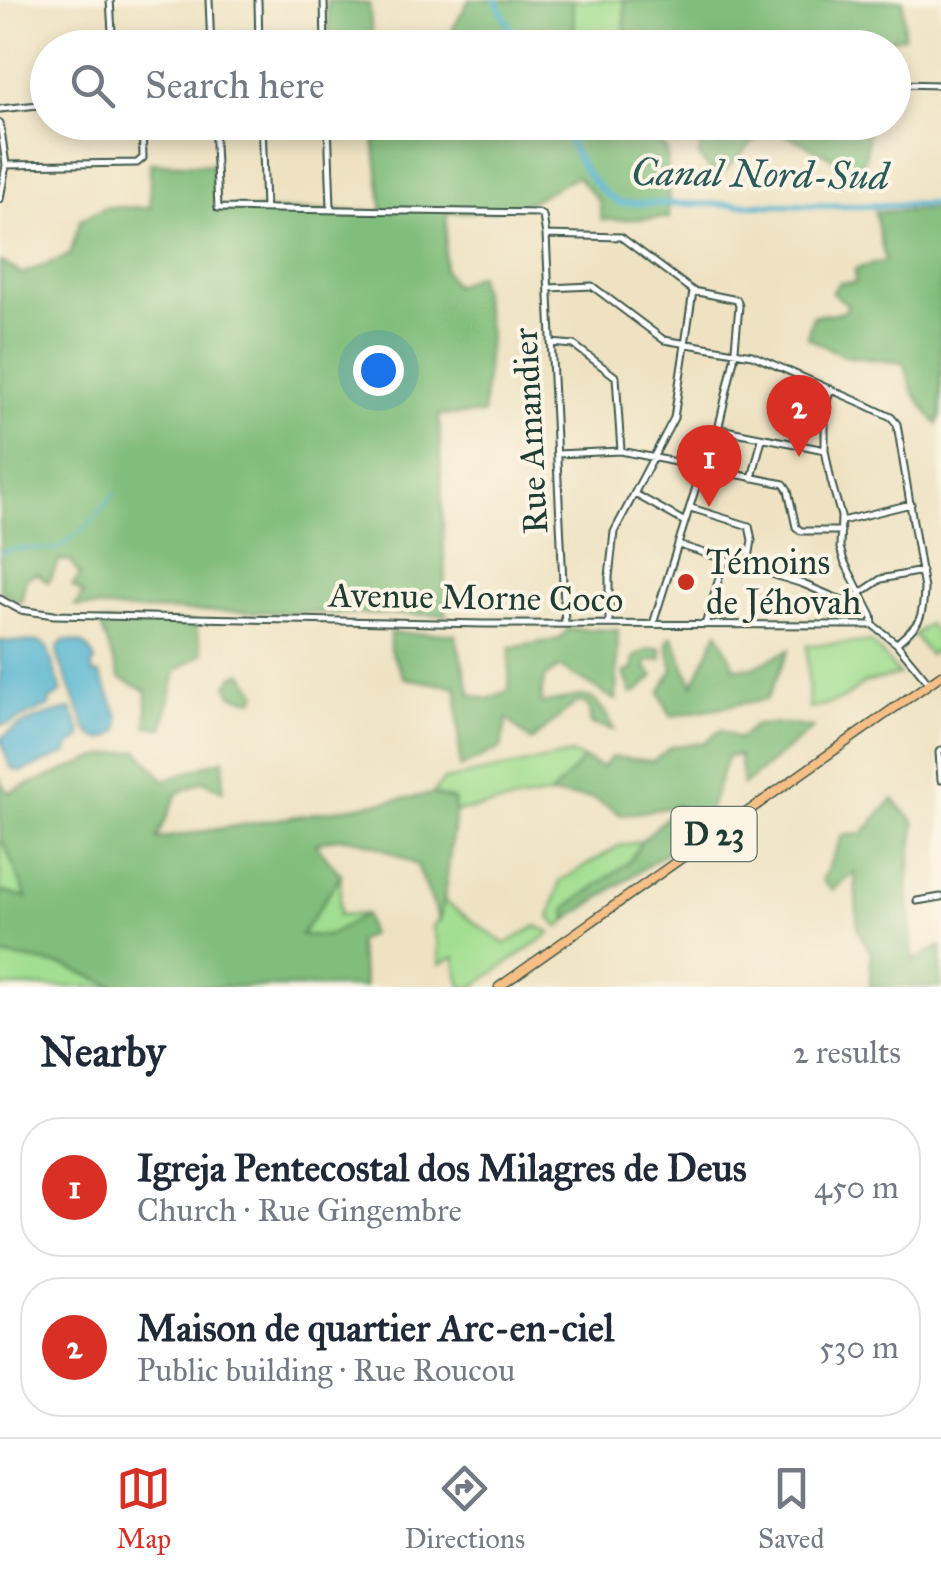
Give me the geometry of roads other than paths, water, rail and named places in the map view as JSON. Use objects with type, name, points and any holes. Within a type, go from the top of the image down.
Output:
[{"type":"main road","name":"D 23","points":[[499,987],[941,674]]},
{"type":"street","points":[[110,0],[112,30]]},
{"type":"street","points":[[210,0],[211,30]]},
{"type":"street","points":[[258,0],[259,30]]},
{"type":"street","points":[[324,0],[325,30]]},
{"type":"street","points":[[911,84],[941,85]]},
{"type":"street","points":[[0,109],[30,106]]},
{"type":"street","points":[[0,123],[6,165],[0,199]]},
{"type":"street","points":[[6,165],[138,163],[143,158],[142,140]]},
{"type":"street","points":[[215,140],[218,208],[538,212],[545,221],[546,235],[622,237],[693,291],[737,300],[734,352],[720,429],[653,624]]},
{"type":"street","points":[[263,140],[265,208]]},
{"type":"street","points":[[329,140],[331,208]]},
{"type":"street","name":"Rue Amandier","points":[[546,235],[565,624]]},
{"type":"street","points":[[549,288],[592,286],[664,340],[752,355],[891,417],[898,424],[924,589],[923,614],[917,627],[896,643]]},
{"type":"street","points":[[609,624],[614,532],[674,418],[693,291]]},
{"type":"street","points":[[551,344],[574,345],[616,377],[620,451]]},
{"type":"street","points":[[830,389],[825,407],[825,450],[842,522],[840,548],[844,561],[873,625],[896,643],[930,683]]},
{"type":"street","points":[[720,429],[825,450]]},
{"type":"street","points":[[752,478],[762,439]]},
{"type":"street","points":[[557,454],[620,451],[784,484],[796,527],[801,531],[841,532]]},
{"type":"street","points":[[635,494],[686,523]]},
{"type":"street","points":[[842,522],[910,504]]},
{"type":"street","points":[[690,508],[749,526],[752,540],[748,565]]},
{"type":"street","points":[[680,544],[841,600],[853,598],[881,579],[922,571]]},
{"type":"street","points":[[705,625],[724,558]]},
{"type":"street","name":"Avenue Morne Coco","points":[[0,599],[20,610],[54,615],[873,625]]},
{"type":"street","points":[[941,750],[941,780]]},
{"type":"street","points":[[917,901],[941,897]]},
{"type":"water","points":[[65,640],[85,645],[91,651],[94,674],[100,674],[119,717],[119,730],[110,737],[98,738],[86,728],[57,654],[58,646]]},
{"type":"water","points":[[0,641],[40,642],[47,647],[62,692],[50,700],[49,706],[0,725]]},
{"type":"water","points":[[71,709],[81,739],[70,745],[68,753],[21,772],[10,767],[1,740],[6,734],[33,720]]},
{"type":"waterway","name":"Canal Nord-Sud","points":[[496,0],[511,30]]},
{"type":"waterway","name":"Canal Nord-Sud","points":[[568,140],[590,178],[619,203],[941,204]]},
{"type":"waterway","points":[[0,553],[58,549],[90,524],[115,493]]},
{"type":"place","name":"Maison de quartier Arc-en-ciel","points":[[799,457]]},
{"type":"place","name":"Igreja Pentecostal dos Milagres de Deus","points":[[709,507]]},
{"type":"place","name":"Témoins de Jéhovah","points":[[686,582]]}]
